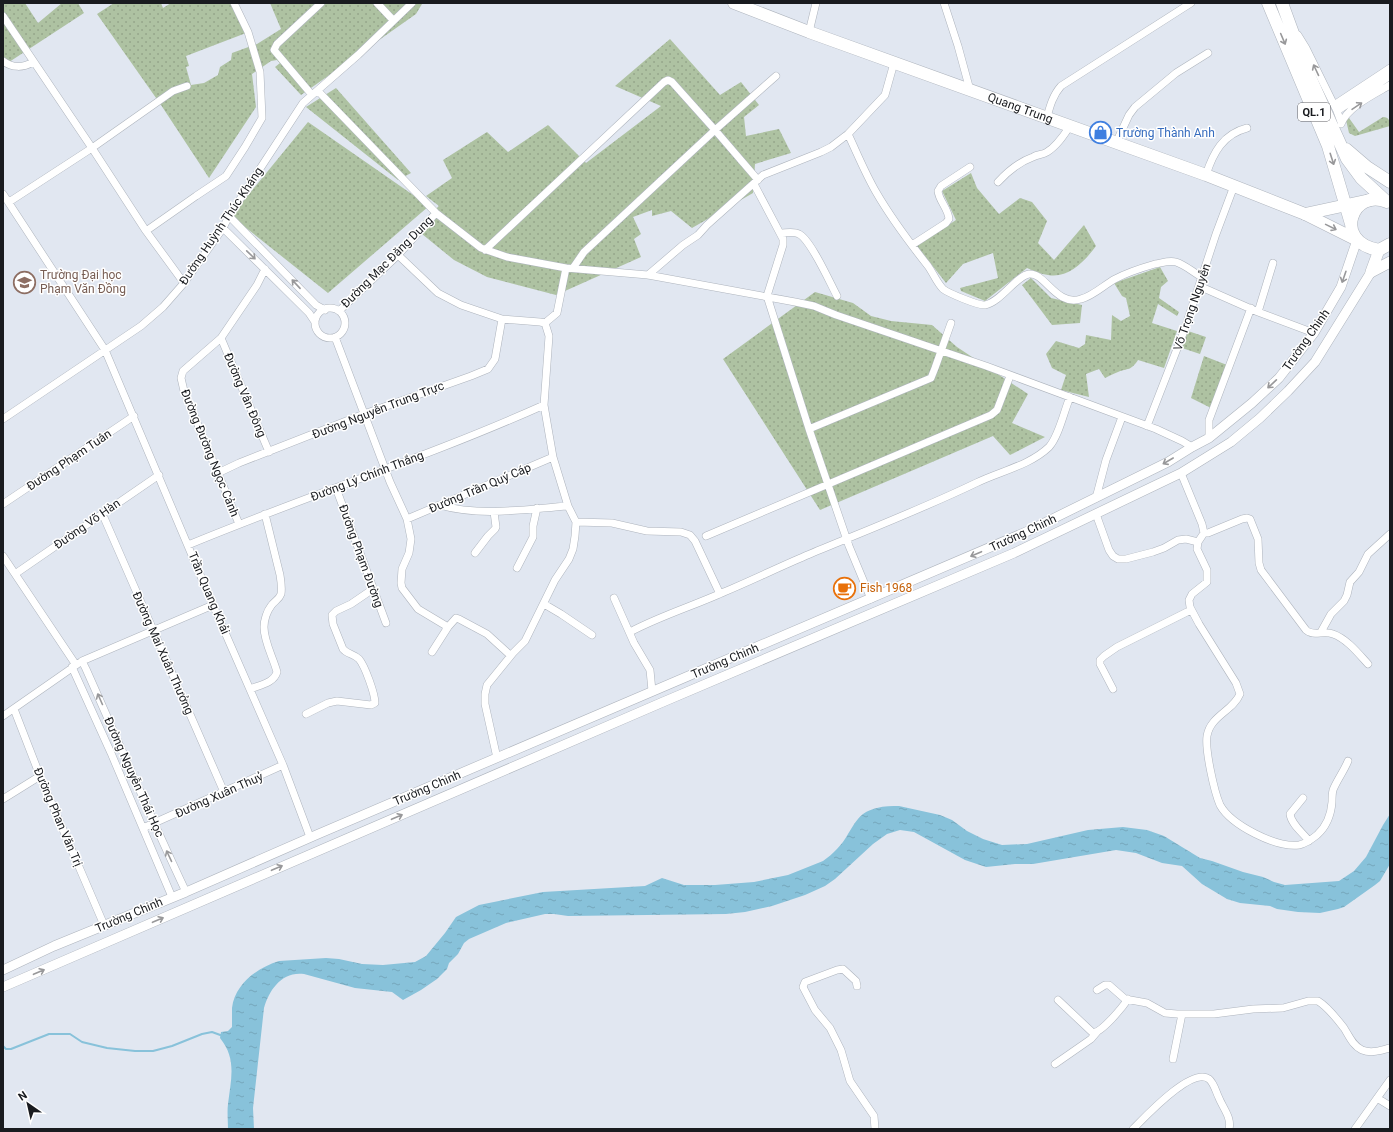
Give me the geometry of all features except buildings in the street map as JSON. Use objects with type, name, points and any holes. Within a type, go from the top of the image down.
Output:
[{"type":"main road","name":"Quang Trung","points":[[734,3],[808,32],[1206,175],[1305,214],[1363,245],[1386,249]]},
{"type":"main road","name":"QL.1","points":[[1268,3],[1328,146],[1351,224],[1352,233],[1356,240]]},
{"type":"main road","name":"QL.1","points":[[1282,3],[1305,66],[1348,159],[1356,172],[1388,202]]},
{"type":"main road","points":[[1338,138],[1345,148],[1360,162],[1378,176],[1390,182]]},
{"type":"main road","name":"QL.1","points":[[1370,200],[1378,199],[1388,202]]},
{"type":"main road","points":[[1305,214],[1370,200]]},
{"type":"main road","points":[[1351,224],[1352,216],[1356,209],[1362,203],[1370,200]]},
{"type":"main road","points":[[1371,272],[1386,249]]},
{"type":"main road","points":[[1371,272],[1390,262]]},
{"type":"street","points":[[146,231],[226,176],[262,118],[260,72],[248,32],[234,3]]},
{"type":"street","points":[[321,3],[277,44],[274,50],[315,93],[436,213],[481,248],[507,257],[569,268],[648,275],[767,296],[814,306],[986,366],[1172,436],[1192,447],[1201,461]]},
{"type":"street","points":[[377,3],[393,20]]},
{"type":"street","name":"Đường Huỳnh Thúc Kháng","points":[[3,419],[141,326],[164,307],[184,284],[223,228],[229,216],[303,104],[358,55],[412,3]]},
{"type":"street","points":[[808,32],[816,3]]},
{"type":"street","points":[[944,3],[970,90]]},
{"type":"street","points":[[1047,117],[1051,103],[1056,92],[1061,86],[1191,3]]},
{"type":"street","points":[[3,16],[7,28],[33,62],[92,148],[146,231],[184,284]]},
{"type":"street","points":[[1288,20],[1306,48],[1342,122]]},
{"type":"street","points":[[1116,143],[1129,115],[1135,107],[1171,77],[1208,53]]},
{"type":"street","points":[[3,61],[16,67],[28,66],[33,62]]},
{"type":"street","points":[[648,275],[683,245],[698,235],[707,225],[763,175],[821,152],[831,147],[848,134],[885,95],[894,63]]},
{"type":"street","points":[[1336,108],[1390,68]]},
{"type":"street","points":[[545,323],[557,313],[569,268],[584,252],[715,130],[776,76]]},
{"type":"street","points":[[1336,108],[1390,76]]},
{"type":"street","points":[[485,250],[664,82],[668,80],[672,82],[715,130],[756,182],[783,239],[783,245],[767,296],[809,429],[847,539],[876,611]]},
{"type":"street","points":[[1338,138],[1342,122],[1346,115],[1353,108],[1390,85]]},
{"type":"street","points":[[9,202],[92,148],[173,91],[188,86]]},
{"type":"street","points":[[998,182],[1023,161],[1051,149],[1062,138],[1070,126]]},
{"type":"street","points":[[1206,175],[1216,152],[1225,139],[1247,128]]},
{"type":"street","points":[[848,134],[876,193],[897,226],[944,289],[979,305],[986,305],[995,300],[1018,280],[1028,274],[1033,274],[1054,292],[1066,299],[1076,300],[1085,298],[1127,273],[1164,262],[1174,261],[1202,277]]},
{"type":"street","points":[[912,246],[949,219],[949,213],[938,196],[938,191],[941,186],[970,166]]},
{"type":"street","name":"Võ Trọng Nguyễn","points":[[1147,426],[1176,352],[1234,186]]},
{"type":"street","name":"Trần Quang Khải","points":[[3,194],[105,350],[213,605],[314,836]]},
{"type":"street","name":"Đường Mạc Đăng Dung","points":[[338,311],[398,255],[436,213]]},
{"type":"street","points":[[229,216],[316,305],[325,310]]},
{"type":"street","points":[[223,228],[309,313],[315,322],[316,330],[320,334],[324,337],[335,337],[340,334],[344,328],[343,316],[338,311],[333,309],[325,310],[318,314],[315,322]]},
{"type":"street","points":[[780,234],[796,233],[801,235],[808,243],[837,296]]},
{"type":"street","name":"Trường Chinh","points":[[3,969],[1028,531],[1168,462],[1209,438],[1252,403],[1279,378],[1314,333],[1341,287],[1356,240]]},
{"type":"street","points":[[398,255],[438,293],[461,305],[502,319],[545,323]]},
{"type":"street","points":[[1209,438],[1209,420],[1274,263]]},
{"type":"street","name":"Đường Đường Ngọc Cảnh","points":[[239,524],[184,390],[181,378],[183,371],[222,338],[257,285],[265,269]]},
{"type":"street","name":"Trường Chinh","points":[[3,987],[663,702],[1014,553],[1181,473],[1231,442],[1260,418],[1315,362],[1371,272]]},
{"type":"street","points":[[1199,286],[1254,310],[1314,333],[1329,341]]},
{"type":"street","name":"Đường Nguyễn Trung Trực","points":[[218,473],[364,414],[488,369],[495,359],[502,319]]},
{"type":"street","points":[[497,758],[485,704],[487,685],[510,655],[525,641],[544,604],[554,580],[569,559],[573,549],[576,522],[568,506],[553,456],[544,405],[549,336],[545,323]]},
{"type":"street","points":[[809,429],[931,378],[950,323]]},
{"type":"street","points":[[335,337],[364,414],[407,519],[411,539],[410,554],[402,569],[402,588],[418,609],[448,627]]},
{"type":"street","name":"Đường Vân Đông","points":[[222,338],[269,452]]},
{"type":"street","points":[[706,536],[991,415],[997,410],[1010,376]]},
{"type":"street","points":[[630,632],[643,625],[720,594],[912,512],[991,476],[1022,465],[1050,446],[1070,397]]},
{"type":"street","name":"Đường Lý Chính Thắng","points":[[188,545],[239,524],[497,426],[544,405]]},
{"type":"street","name":"Đường Phạm Tuân","points":[[3,504],[134,416]]},
{"type":"street","points":[[1096,498],[1109,453],[1122,417]]},
{"type":"street","name":"Đường Trần Quý Cáp","points":[[407,519],[553,456]]},
{"type":"street","points":[[1181,473],[1200,518],[1204,533],[1198,542],[1197,549],[1207,570],[1208,577],[1204,586],[1192,594],[1189,600],[1191,610],[1236,683],[1240,694],[1234,704],[1217,717],[1209,728],[1207,735],[1206,742],[1211,772],[1220,805],[1230,817],[1238,823],[1270,840],[1294,845],[1302,844],[1309,841],[1319,832],[1328,820],[1332,793],[1348,760]]},
{"type":"street","name":"Đường Võ Hàn","points":[[15,574],[159,475]]},
{"type":"street","name":"Đường Phạm Đường","points":[[336,488],[386,623]]},
{"type":"street","points":[[439,505],[456,510],[494,512],[568,506]]},
{"type":"street","points":[[517,568],[533,537],[533,526],[537,508]]},
{"type":"street","points":[[476,553],[488,536],[495,530],[494,512]]},
{"type":"street","name":"Đường Mai Xuân Thưởng","points":[[102,514],[224,792]]},
{"type":"street","points":[[250,689],[270,681],[276,677],[277,672],[264,626],[271,605],[278,599],[281,593],[281,585],[280,575],[265,514]]},
{"type":"street","points":[[1096,514],[1108,550],[1118,559],[1126,559],[1153,552],[1178,540],[1186,539],[1198,542]]},
{"type":"street","points":[[1204,533],[1208,533],[1242,519],[1250,519],[1257,534],[1259,563],[1263,574],[1306,630],[1312,634],[1321,632],[1331,633],[1340,637],[1368,664]]},
{"type":"street","points":[[576,522],[612,523],[646,531],[681,532],[690,535],[695,541],[720,594]]},
{"type":"street","points":[[1321,632],[1331,614],[1344,601],[1347,596],[1350,582],[1359,572],[1368,554],[1390,534]]},
{"type":"street","name":"Đường Nguyễn Thái Học","points":[[3,556],[77,665],[105,739],[172,897]]},
{"type":"street","points":[[306,714],[328,703],[337,701],[371,705],[375,703],[372,688],[360,661],[355,656],[343,649],[333,624],[332,615],[336,611],[351,604],[373,589]]},
{"type":"street","points":[[614,598],[634,643],[650,670],[654,691],[663,702]]},
{"type":"street","points":[[544,604],[592,635]]},
{"type":"street","points":[[3,716],[77,665],[100,653],[213,605]]},
{"type":"street","points":[[1113,689],[1100,664],[1100,660],[1117,647],[1191,610]]},
{"type":"street","points":[[432,652],[448,627],[456,618],[487,634],[510,655]]},
{"type":"street","name":"Đường Nguyễn Thái Học","points":[[77,665],[86,669],[154,824],[186,892]]},
{"type":"street","name":"Đường Phan Văn Trị","points":[[14,709],[40,776],[104,925]]},
{"type":"street","name":"Đường Xuân Thuỷ","points":[[143,828],[283,765]]},
{"type":"street","points":[[3,799],[40,776]]},
{"type":"street","points":[[1303,798],[1290,816],[1293,823],[1309,841]]},
{"type":"street","points":[[314,836],[322,849]]},
{"type":"street","points":[[857,986],[856,981],[843,969],[805,982],[803,987],[816,1010],[830,1028],[841,1050],[850,1081],[874,1116],[875,1129]]},
{"type":"street","points":[[1097,990],[1105,985],[1109,985],[1119,994],[1128,999],[1147,1003],[1165,1013],[1182,1014],[1214,1014],[1253,1009],[1283,1008],[1308,1001],[1318,1001],[1335,1018],[1358,1048],[1372,1052],[1390,1048]]},
{"type":"street","points":[[1055,1064],[1091,1039],[1128,999]]},
{"type":"street","points":[[1058,1000],[1093,1033],[1097,1032]]},
{"type":"street","points":[[1173,1059],[1182,1014]]},
{"type":"street","points":[[1133,1129],[1168,1094],[1192,1080],[1204,1077],[1210,1080],[1230,1120],[1229,1129]]},
{"type":"street","points":[[1355,1129],[1390,1080]]},
{"type":"street","points":[[1377,1098],[1390,1106]]},
{"type":"green space","points":[[3,3],[25,3],[38,23],[62,3],[78,3],[84,13],[3,66]]},
{"type":"green space","points":[[114,3],[161,3],[163,8],[171,3],[233,3],[246,33],[186,56],[189,66],[186,67],[191,85],[204,83],[218,75],[220,67],[231,60],[232,53],[257,44],[281,29],[270,3],[422,4],[416,14],[301,95],[275,67],[280,63],[277,60],[271,61],[252,74],[256,107],[209,178],[161,105],[97,14]]},
{"type":"green space","points":[[670,39],[720,95],[741,82],[759,105],[744,117],[746,136],[779,129],[791,153],[755,164],[753,193],[692,228],[671,211],[652,216],[652,210],[633,217],[641,234],[634,239],[641,257],[556,295],[487,277],[454,260],[422,234],[425,219],[439,206],[426,196],[452,178],[443,160],[487,132],[508,152],[548,125],[586,163],[661,106],[615,86]]},
{"type":"green space","points":[[336,88],[411,173],[398,180],[306,107]]},
{"type":"green space","points":[[1383,117],[1389,120],[1390,126],[1355,136],[1349,133],[1346,120],[1349,118],[1359,132]]},
{"type":"green space","points":[[308,122],[429,206],[328,293],[231,216]]},
{"type":"green space","points":[[971,173],[977,188],[999,214],[1020,198],[1032,202],[1047,221],[1038,243],[1054,260],[1084,225],[1096,246],[1081,263],[1069,272],[1055,276],[1040,273],[1027,268],[985,301],[961,291],[960,288],[998,278],[993,253],[963,264],[946,283],[917,246],[956,220],[942,191]]},
{"type":"green space","points":[[1160,267],[1168,281],[1161,287],[1159,298],[1179,312],[1177,316],[1158,304],[1152,323],[1177,331],[1164,368],[1138,360],[1131,368],[1105,378],[1099,369],[1086,374],[1089,397],[1061,390],[1066,375],[1052,368],[1046,354],[1056,341],[1079,348],[1085,344],[1086,335],[1111,340],[1112,315],[1121,321],[1130,316],[1126,298],[1122,296],[1114,283]]},
{"type":"green space","points":[[1031,278],[1051,298],[1082,305],[1080,323],[1052,325],[1022,285]]},
{"type":"green space","points":[[815,292],[853,303],[871,316],[891,321],[932,325],[957,347],[1028,394],[1012,423],[1045,437],[1010,455],[993,436],[820,510],[723,359]]},
{"type":"green space","points":[[1188,331],[1206,337],[1200,354],[1182,348]]},
{"type":"green space","points":[[1204,356],[1227,365],[1211,408],[1191,398]]},
{"type":"water","points":[[899,806],[940,815],[952,820],[967,831],[983,839],[1002,845],[1027,844],[1088,830],[1123,827],[1147,830],[1164,836],[1200,858],[1285,885],[1339,881],[1354,871],[1366,857],[1390,814],[1390,864],[1380,881],[1344,907],[1320,913],[1298,912],[1277,909],[1270,906],[1240,903],[1227,899],[1202,884],[1182,866],[1162,863],[1136,853],[1116,850],[1033,864],[986,867],[965,860],[914,832],[900,830],[887,834],[873,844],[835,879],[825,886],[805,895],[772,906],[745,912],[726,914],[568,916],[545,914],[506,923],[469,939],[464,943],[458,954],[449,963],[447,969],[437,979],[403,1000],[392,992],[355,988],[304,974],[289,976],[278,983],[273,989],[264,1008],[253,1108],[254,1129],[228,1129],[228,1107],[232,1070],[229,1054],[220,1038],[221,1032],[228,1031],[232,1027],[232,1008],[234,999],[242,984],[255,973],[271,964],[279,961],[326,958],[362,964],[383,965],[415,962],[426,956],[456,917],[479,905],[543,892],[645,886],[662,878],[684,885],[715,885],[754,882],[788,875],[827,858],[840,846],[863,814],[882,807]]},
{"type":"waterway","points":[[3,1046],[6,1049],[11,1049],[49,1034],[70,1034],[82,1042],[107,1048],[153,1051],[172,1046],[202,1034],[212,1032],[223,1036]]},
{"type":"place","name":"Trường Thành Anh","points":[[1101,133]]},
{"type":"place","name":"Trường Đại học Phạm Văn Đồng","points":[[24,282]]},
{"type":"place","name":"Fish 1968","points":[[844,588]]}]
